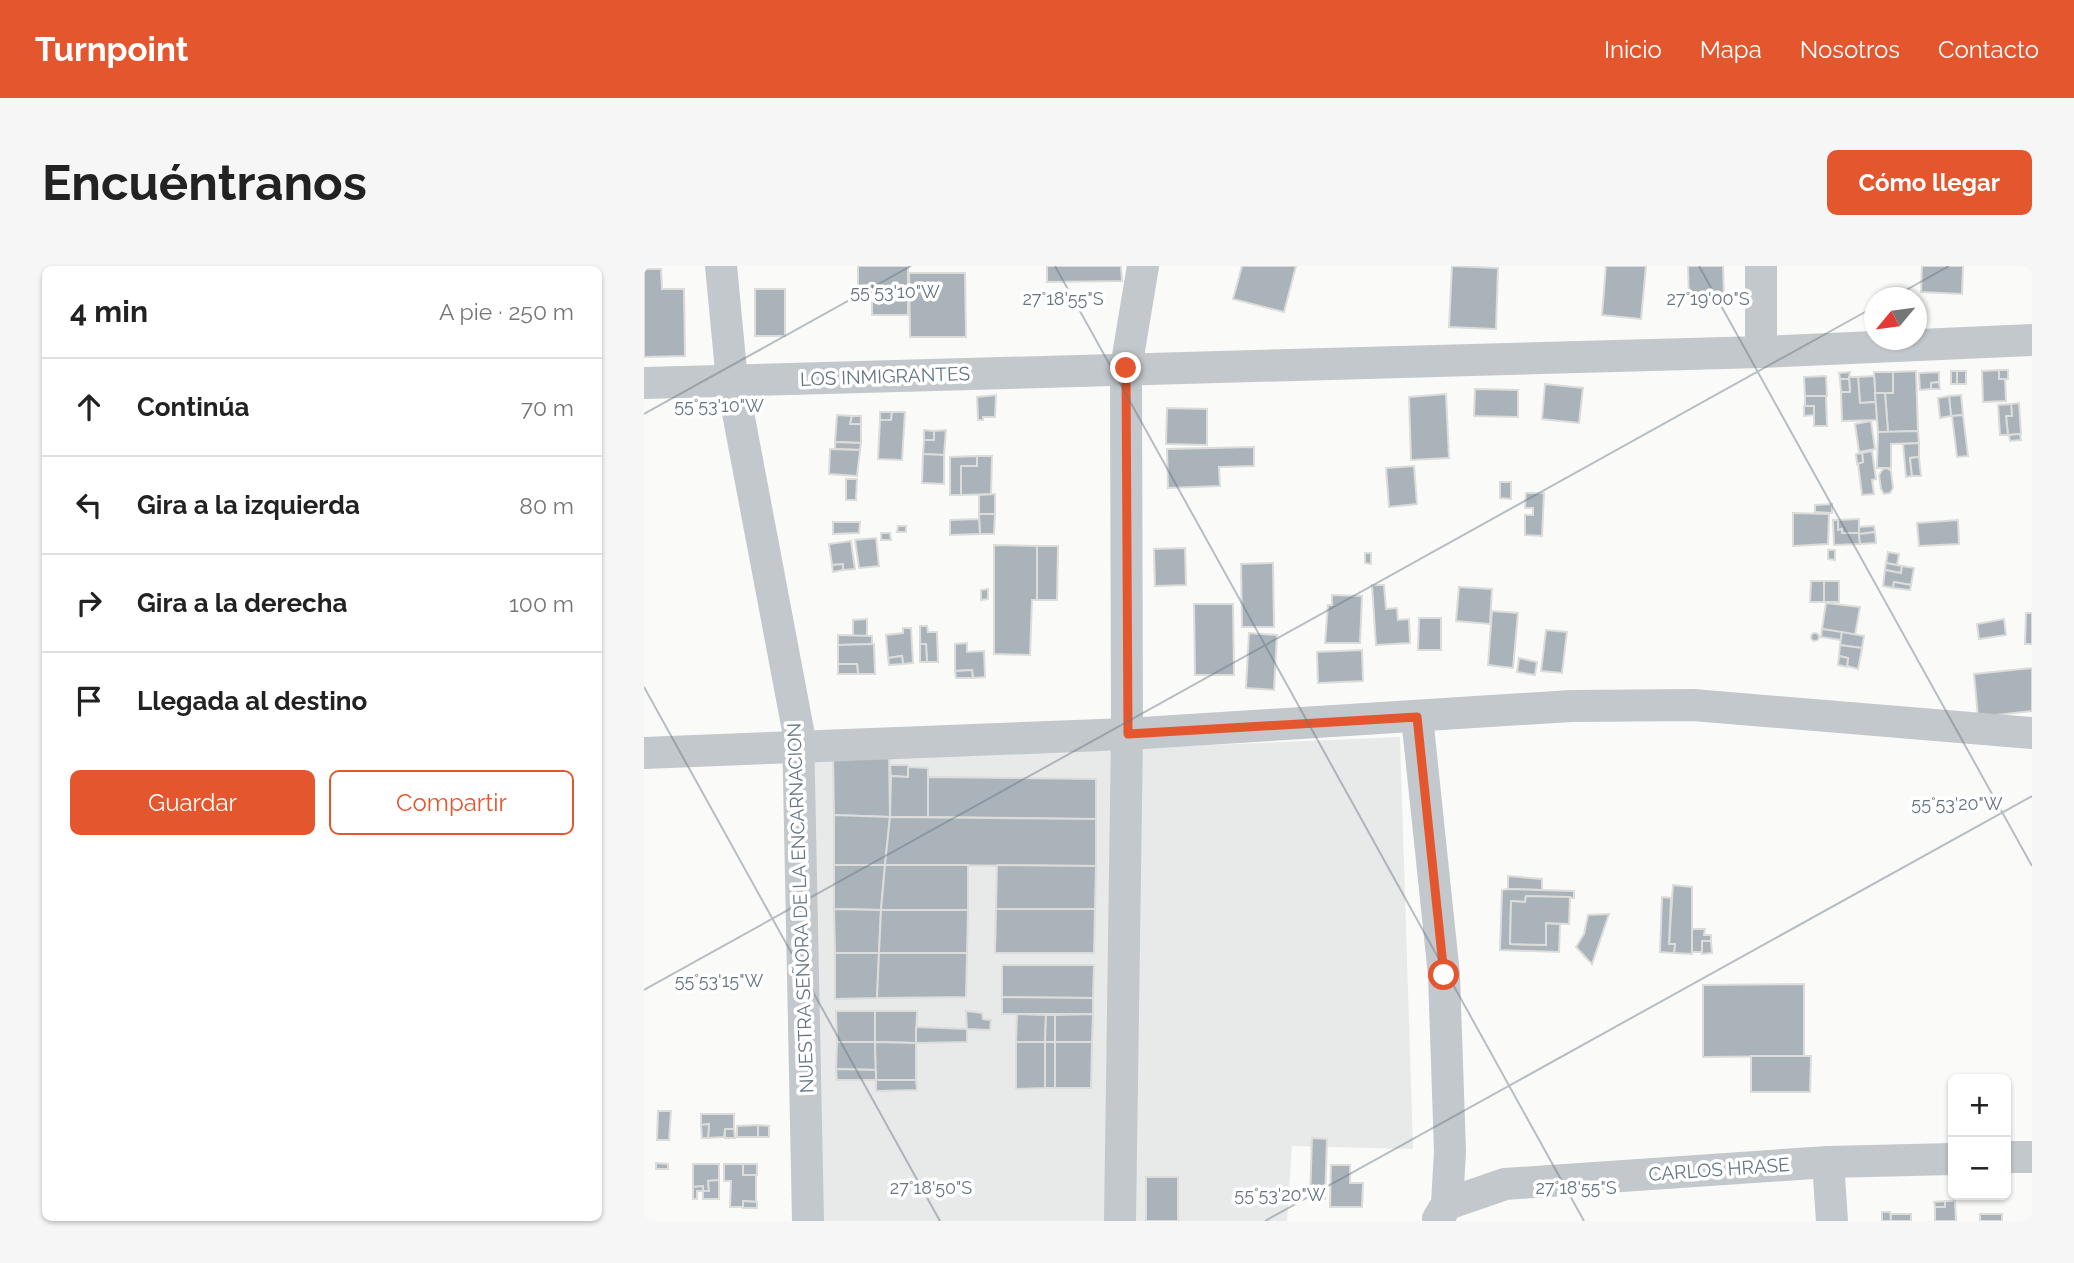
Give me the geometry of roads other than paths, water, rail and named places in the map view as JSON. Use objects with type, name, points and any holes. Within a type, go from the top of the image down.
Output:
[{"type":"street","name":"NUESTRA SEÑORA DE LA ENCARNACION","points":[[721,266],[732,381],[798,730],[808,1221]]},
{"type":"street","points":[[1120,1221],[1128,734],[1126,368],[1143,266]]},
{"type":"street","points":[[1761,266],[1761,352]]},
{"type":"street","name":"LOS INMIGRANTES","points":[[644,383],[1761,352],[2032,340]]},
{"type":"street","points":[[644,753],[1128,734],[1571,706],[1693,705],[2032,733]]},
{"type":"street","points":[[1417,717],[1444,975],[1450,1151],[1442,1212]]},
{"type":"street","points":[[2011,1157],[2032,1157]]},
{"type":"street","name":"CARLOS HRASE","points":[[1442,1212],[1505,1184],[1828,1162],[1948,1159]]},
{"type":"street","points":[[1828,1162],[1832,1221]]}]
